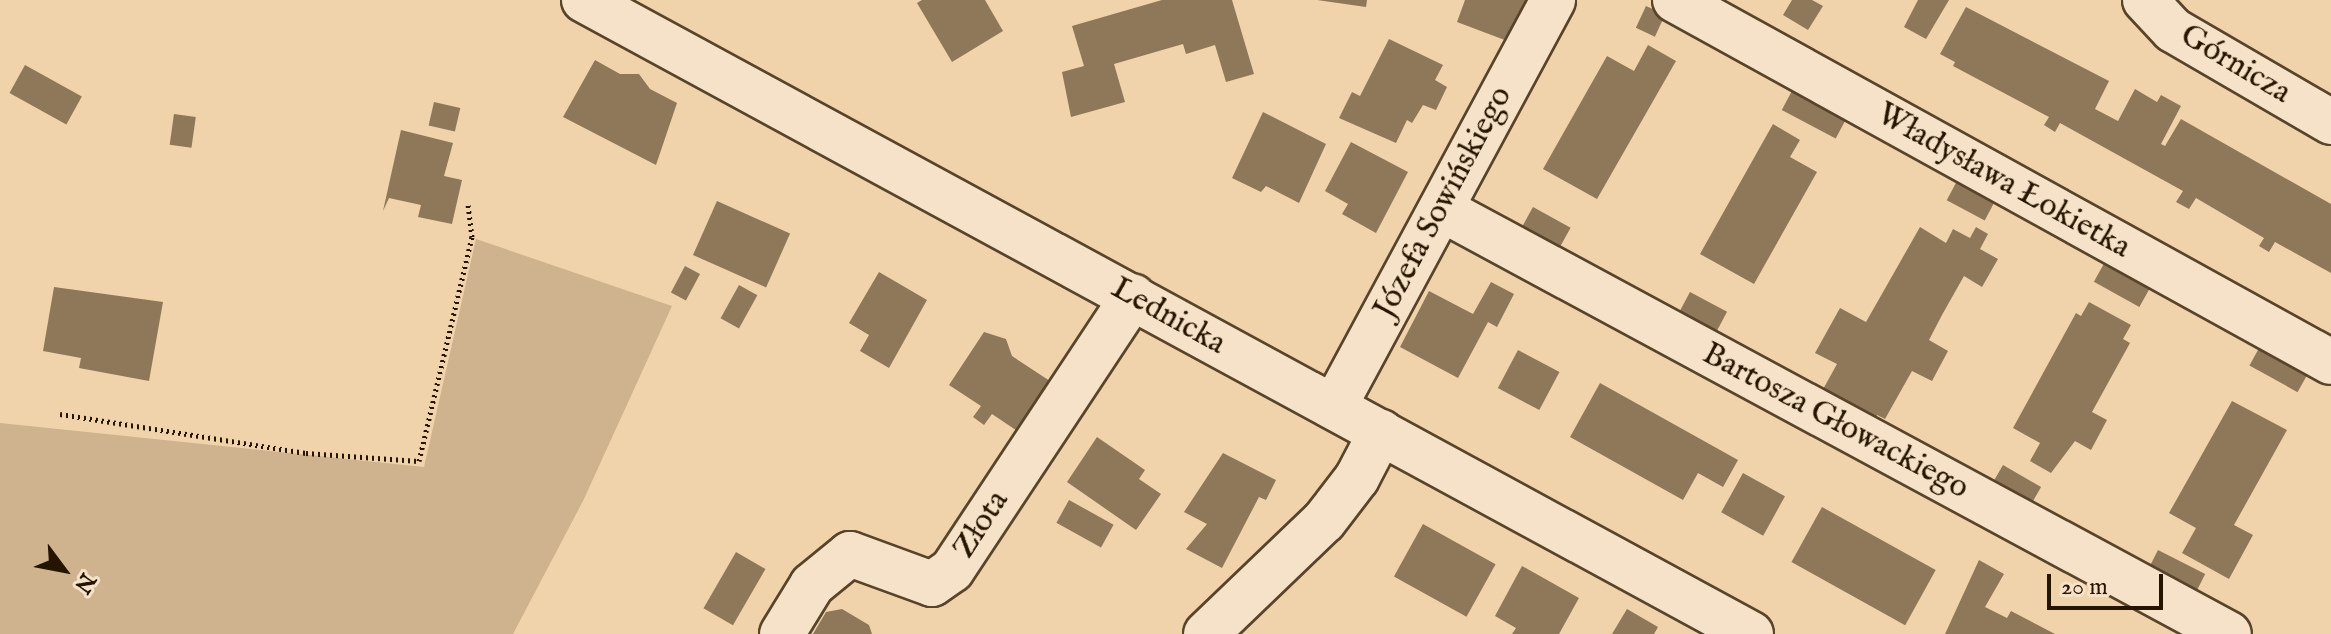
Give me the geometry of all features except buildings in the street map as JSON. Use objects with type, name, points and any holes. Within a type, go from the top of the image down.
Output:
[{"type":"street","name":"Lednicka","points":[[584,0],[1751,634]]},
{"type":"street","name":"Józefa Sowińskiego","points":[[1334,407],[1553,0]]},
{"type":"street","name":"Władysława Łokietka","points":[[1675,0],[2331,362]]},
{"type":"street","name":"Górnicza","points":[[2145,0],[2173,30],[2331,122]]},
{"type":"street","name":"Bartosza Głowackiego","points":[[1441,209],[2229,634]]},
{"type":"street","name":"Złota","points":[[782,634],[812,585],[850,554],[932,584],[952,570],[1133,297]]},
{"type":"street","points":[[1206,634],[1324,521],[1357,478],[1381,432]]},
{"type":"path","points":[[60,414],[306,453],[419,461],[472,237],[468,202]]},
{"type":"shaded area","points":[[476,239],[672,306],[583,501],[513,634],[0,634],[0,423],[424,467]]}]
